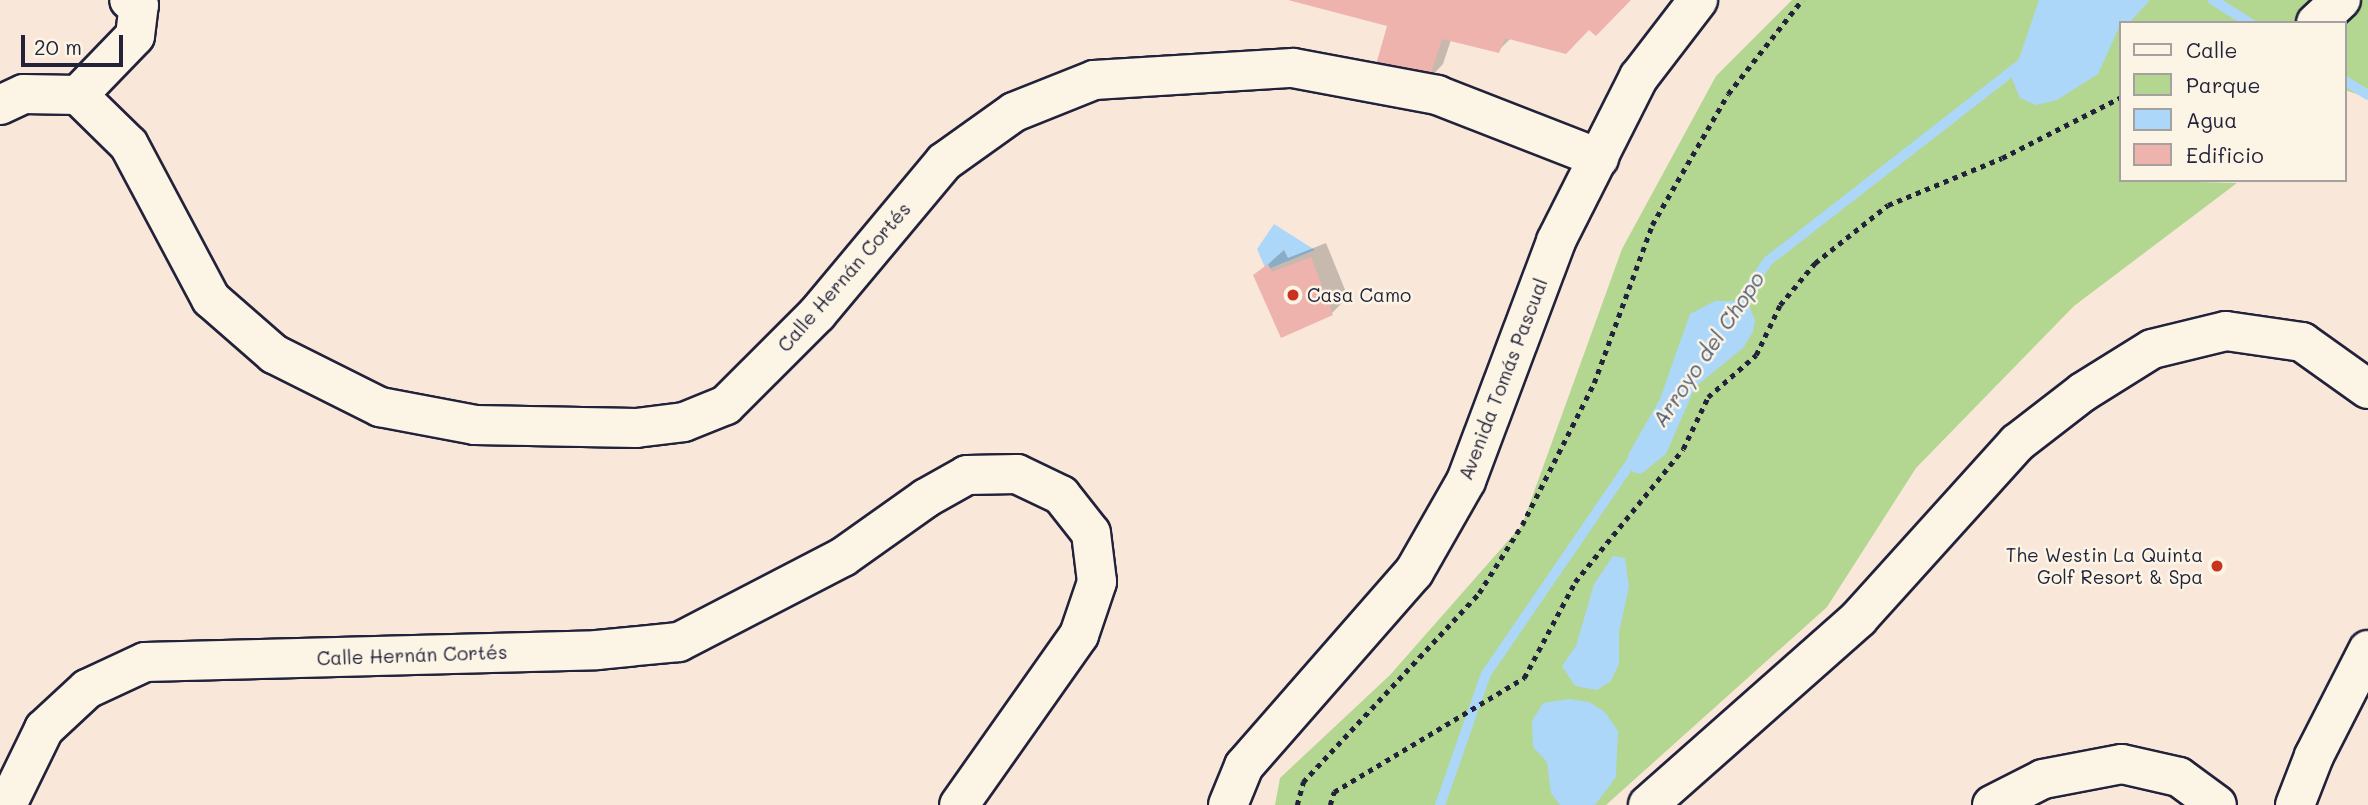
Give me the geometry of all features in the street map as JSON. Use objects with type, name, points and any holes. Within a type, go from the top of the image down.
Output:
[{"type":"street","points":[[0,105],[24,94],[78,95],[135,36],[139,5],[129,0]]},
{"type":"street","name":"Avenida Tomás Pascual","points":[[1228,805],[1244,766],[1414,572],[1460,492],[1556,241],[1639,77],[1698,0]]},
{"type":"street","points":[[2318,21],[2341,0]]},
{"type":"street","name":"Calle Hernán Cortés","points":[[78,95],[129,145],[211,299],[274,354],[380,407],[475,425],[636,428],[684,422],[726,405],[817,314],[944,162],[1014,113],[1094,80],[1293,68],[1437,95],[1599,158]]},
{"type":"street","points":[[1648,805],[1859,618],[2017,443],[2083,392],[2152,349],[2226,331],[2302,342],[2368,389]]},
{"type":"street","name":"Calle Hernán Cortés","points":[[7,805],[44,729],[87,689],[145,662],[597,650],[679,642],[843,557],[926,498],[967,475],[1017,474],[1061,495],[1091,533],[1097,582],[1079,635],[959,805]]},
{"type":"street","points":[[2295,805],[2314,756],[2368,650]]},
{"type":"street","points":[[1992,805],[2043,779],[2122,764],[2179,777],[2217,805]]},
{"type":"path","points":[[1297,805],[1303,782],[1479,593],[1515,536],[1594,383],[1652,225],[1728,94],[1802,0]]},
{"type":"path","points":[[1330,805],[1334,792],[1524,678],[1575,582],[1683,449],[1708,397],[1756,355],[1780,305],[1815,263],[1888,205],[2002,158],[2120,98]]},
{"type":"green space","points":[[1792,0],[2332,0],[2308,21],[2120,21],[2120,182],[2237,183],[2074,306],[1916,468],[1827,607],[1606,805],[1275,805],[1280,778],[1390,675],[1522,525],[1622,249],[1716,76]]},
{"type":"green space","points":[[2347,0],[2368,0],[2368,98],[2347,91],[2347,21],[2328,21]]},
{"type":"water","points":[[2039,0],[2150,0],[2131,21],[2120,21],[2098,74],[2057,100],[2036,105],[2020,98],[2012,79]]},
{"type":"water","points":[[1274,224],[1315,250],[1266,270],[1257,249]]},
{"type":"water","points":[[1715,301],[1735,301],[1750,308],[1755,320],[1753,332],[1743,348],[1695,387],[1666,454],[1641,474],[1633,472],[1627,463],[1629,453],[1660,399],[1690,314]]},
{"type":"water","points":[[1613,556],[1625,558],[1629,587],[1619,632],[1619,664],[1611,681],[1597,690],[1575,686],[1562,666],[1576,646],[1594,584]]},
{"type":"water","points":[[1569,699],[1589,702],[1605,712],[1618,731],[1616,777],[1595,805],[1560,805],[1551,793],[1547,762],[1533,747],[1532,721],[1543,703]]},
{"type":"building","points":[[1288,0],[1631,0],[1596,36],[1589,30],[1566,54],[1505,38],[1499,53],[1442,39],[1428,82],[1375,68],[1387,26]]},
{"type":"building","name":"Casa Camo","points":[[1311,257],[1333,315],[1281,338],[1253,275],[1268,264],[1272,272]]},
{"type":"waterway","name":"Arroyo del Chopo","points":[[2213,0],[2247,21]]},
{"type":"waterway","name":"Arroyo del Chopo","points":[[1733,312],[1768,261],[2024,62]]},
{"type":"waterway","name":"Arroyo del Chopo","points":[[2347,82],[2368,95]]},
{"type":"waterway","name":"Arroyo del Chopo","points":[[1440,805],[1486,674],[1635,456]]},
{"type":"place","name":"Casa Camo","points":[[1293,295]]},
{"type":"place","name":"The Westin La Quinta Golf Resort & Spa","points":[[2217,566]]}]
